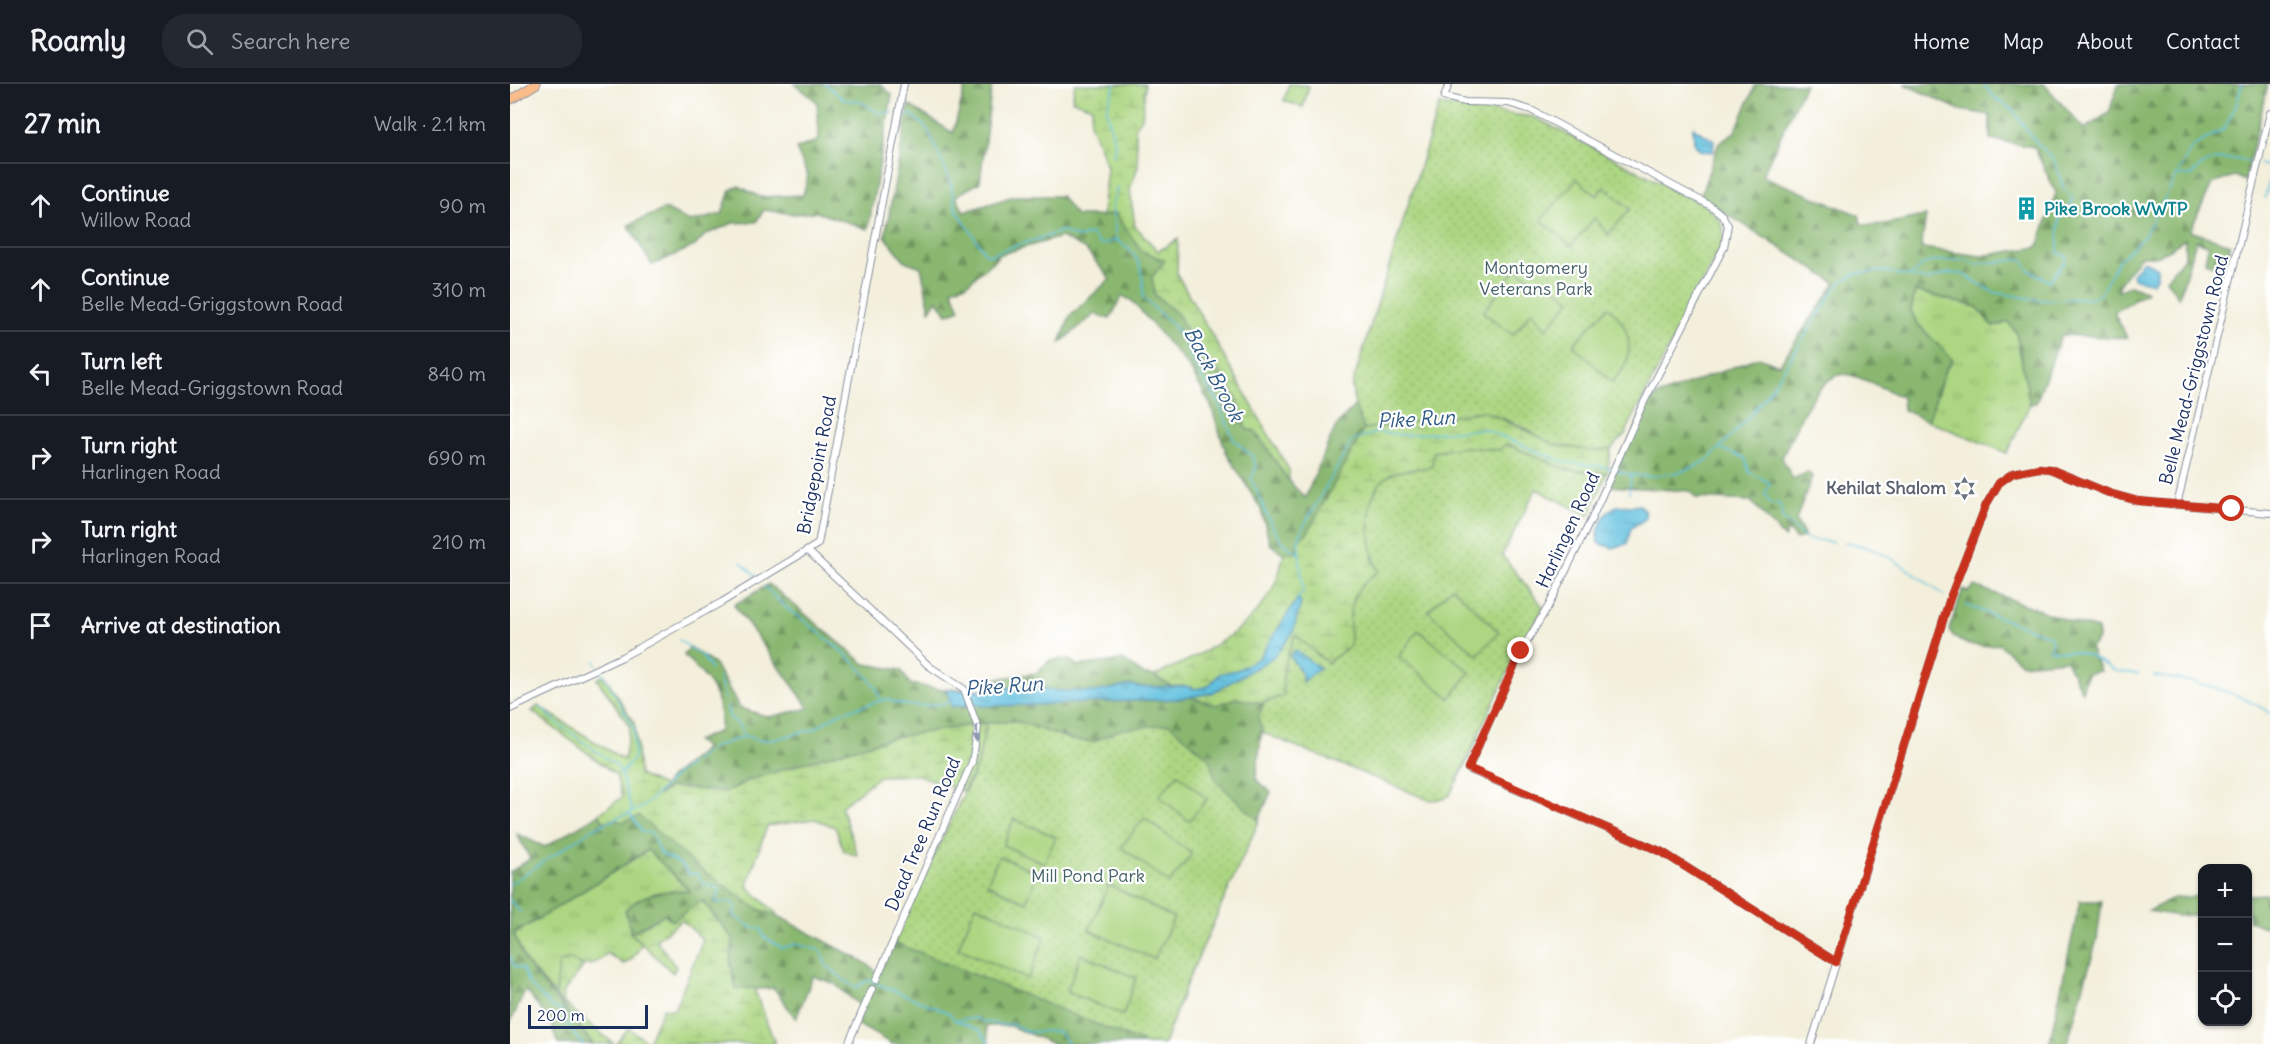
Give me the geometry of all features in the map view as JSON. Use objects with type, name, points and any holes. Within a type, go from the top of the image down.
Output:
[{"type":"highway","points":[[510,100],[536,84]]},
{"type":"street","name":"Bridgepoint Road","points":[[510,710],[622,657],[809,552],[818,544],[904,84]]},
{"type":"street","name":"Harlingen Road","points":[[1449,84],[1444,97],[1466,102],[1508,103],[1531,110],[1711,206],[1726,222],[1728,236],[1722,252],[1641,408],[1549,605],[1518,658],[1468,768],[1662,852],[1836,962]]},
{"type":"street","name":"Belle Mead-Griggstown Road","points":[[1811,1044],[1945,611],[1993,490],[2013,473],[2039,468],[2060,473],[2123,498],[2177,505],[2270,113]]},
{"type":"street","points":[[2177,505],[2270,513]]},
{"type":"street","name":"Dead Tree Run Road","points":[[809,552],[896,634],[945,677],[964,690],[978,732],[972,762],[876,980]]},
{"type":"street","points":[[848,1044],[872,989]]},
{"type":"green space","points":[[795,84],[880,84],[892,95],[868,229],[816,212],[795,214],[764,210],[756,222],[733,223],[705,235],[695,246],[652,265],[628,225],[665,209],[690,222],[722,214],[730,190],[739,186],[760,197],[803,195],[808,176],[796,149],[819,140],[817,102]]},
{"type":"green space","points":[[966,84],[992,84],[980,182],[956,196],[964,212],[1014,196],[1061,196],[1076,216],[1102,216],[1115,213],[1142,251],[1165,260],[1152,277],[1155,295],[1178,314],[1199,356],[1216,368],[1238,400],[1246,429],[1255,431],[1289,481],[1305,498],[1335,428],[1355,405],[1352,386],[1364,429],[1308,532],[1298,541],[1297,552],[1284,554],[1270,544],[1261,509],[1226,452],[1211,406],[1189,367],[1131,300],[1122,296],[1110,319],[1095,314],[1060,343],[1070,316],[1110,279],[1086,250],[1061,237],[1001,254],[967,284],[952,289],[960,309],[947,314],[937,299],[930,310],[921,267],[905,261],[885,236],[909,105],[953,133]]},
{"type":"green space","points":[[1075,84],[1145,84],[1142,118],[1135,127],[1138,166],[1130,190],[1135,226],[1158,251],[1178,239],[1177,274],[1289,470],[1289,481],[1255,431],[1246,429],[1238,400],[1216,368],[1199,356],[1178,314],[1155,295],[1152,277],[1165,260],[1142,251],[1115,213],[1102,216],[1107,167],[1090,122],[1092,107],[1072,100]]},
{"type":"green space","points":[[1289,84],[1309,86],[1303,107],[1284,101]]},
{"type":"green space","points":[[1756,84],[1805,84],[1762,176],[1859,215],[1861,224],[1885,224],[1926,216],[1921,248],[1981,256],[2038,247],[2056,193],[2034,147],[1990,139],[1990,115],[1960,110],[1904,84],[2044,84],[2084,129],[2109,113],[2118,84],[2268,84],[2245,181],[2235,176],[2212,184],[2190,231],[2230,244],[2224,269],[2205,262],[2208,246],[2196,240],[2179,298],[2166,279],[2185,256],[2185,239],[2159,256],[2140,256],[2120,283],[2118,291],[2131,285],[2147,292],[2114,312],[2127,338],[2061,335],[2036,403],[2030,404],[2016,332],[2008,322],[1993,327],[1977,307],[1915,291],[1911,311],[1917,323],[1953,360],[1945,370],[1928,421],[1903,410],[1902,397],[1863,379],[1850,375],[1838,375],[1827,382],[1817,392],[1799,420],[1782,458],[1793,479],[1808,472],[1812,477],[1796,520],[1805,537],[1795,539],[1788,530],[1784,538],[1751,501],[1696,498],[1690,491],[1608,486],[1649,399],[1759,357],[1779,365],[1836,283],[1700,197],[1719,142],[1735,132]]},
{"type":"green space","name":"Montgomery Veterans Park","points":[[1439,105],[1534,117],[1704,205],[1720,221],[1723,231],[1722,244],[1625,434],[1611,449],[1592,451],[1552,444],[1521,426],[1483,411],[1364,429],[1355,405],[1352,386]]},
{"type":"green space","points":[[1577,179],[1597,196],[1604,187],[1630,209],[1608,235],[1595,218],[1571,246],[1541,220]]},
{"type":"green space","points":[[1517,268],[1536,284],[1542,277],[1571,300],[1546,329],[1532,311],[1513,335],[1483,312]]},
{"type":"green space","points":[[1915,291],[1977,307],[1993,327],[2008,322],[2016,332],[2030,404],[2007,453],[1928,421],[1945,370],[1953,360],[1917,323],[1911,311]]},
{"type":"green space","points":[[1608,307],[1623,324],[1629,344],[1625,364],[1612,382],[1573,345]]},
{"type":"green space","points":[[1483,411],[1560,444],[1593,450],[1611,449],[1607,473],[1567,470],[1507,444],[1500,451],[1465,447],[1432,467],[1391,474],[1372,557],[1379,571],[1360,588],[1355,596],[1350,612],[1350,646],[1327,663],[1295,636],[1283,673],[1284,695],[1264,703],[1235,698],[1217,705],[1193,698],[1154,676],[1207,650],[1255,614],[1267,599],[1279,575],[1284,554],[1297,552],[1298,541],[1308,532],[1364,429]]},
{"type":"green space","points":[[1506,444],[1567,470],[1607,473],[1589,516],[1536,489],[1502,555],[1544,608],[1522,642],[1450,795],[1444,799],[1429,800],[1263,733],[1258,718],[1264,703],[1284,695],[1283,672],[1295,635],[1327,663],[1350,646],[1350,612],[1355,596],[1360,588],[1379,571],[1372,548],[1369,520],[1374,493],[1381,483],[1390,475],[1399,472],[1432,467],[1434,452],[1465,447],[1499,450]]},
{"type":"green space","points":[[769,584],[865,664],[901,670],[910,684],[939,689],[984,689],[994,679],[1036,673],[1050,660],[1068,659],[1079,666],[1123,660],[1145,675],[1154,676],[1193,698],[1217,705],[1235,698],[1264,703],[1462,720],[1480,735],[1457,782],[1262,729],[1256,779],[1271,792],[1185,987],[1164,1044],[1054,1044],[1010,1026],[986,1026],[989,1044],[892,1044],[857,1024],[865,1006],[859,1005],[835,984],[813,976],[796,1019],[774,988],[736,991],[730,960],[733,939],[703,901],[672,921],[665,914],[631,933],[625,910],[632,904],[656,893],[690,891],[648,850],[514,934],[525,961],[593,1044],[558,1044],[551,1023],[526,990],[510,1023],[510,872],[530,859],[517,834],[545,847],[599,814],[604,822],[612,819],[623,822],[639,816],[756,908],[780,917],[864,962],[879,973],[972,776],[1027,782],[1119,730],[1093,742],[1072,740],[1016,721],[987,723],[895,737],[750,780],[726,792],[670,787],[656,797],[670,778],[706,748],[696,741],[720,731],[719,706],[712,688],[684,655],[690,647],[715,665],[740,708],[769,717],[809,708],[734,605]]},
{"type":"green space","points":[[1975,586],[2074,623],[2098,629],[2098,640],[2090,648],[2100,671],[2087,674],[2082,692],[2066,660],[2022,664],[1999,644],[1978,646],[1959,640],[1949,630],[1963,589],[1968,592]]},
{"type":"green space","points":[[1452,587],[1499,632],[1477,655],[1428,611]]},
{"type":"green space","points":[[1418,630],[1470,672],[1450,698],[1399,657]]},
{"type":"green space","points":[[604,675],[635,724],[639,775],[664,786],[658,796],[670,787],[726,792],[750,780],[895,737],[987,723],[977,766],[963,791],[918,775],[879,776],[841,807],[858,856],[844,851],[835,827],[815,819],[767,826],[747,886],[780,917],[756,908],[695,865],[639,816],[623,822],[613,819],[604,822],[599,814],[622,797],[616,775],[532,711],[538,706],[624,760],[630,726],[597,679]]},
{"type":"green space","name":"Mill Pond Park","points":[[1016,721],[1072,740],[1093,742],[1119,730],[1169,724],[1209,758],[1216,781],[1259,821],[1185,987],[1164,1044],[1146,1044],[893,942],[977,766],[987,723]]},
{"type":"green space","points":[[1178,774],[1207,799],[1189,821],[1159,796]]},
{"type":"green space","points":[[1144,818],[1192,854],[1169,883],[1121,847]]},
{"type":"green space","points":[[1014,819],[1056,837],[1044,863],[1003,845]]},
{"type":"green space","points":[[648,850],[691,892],[631,933],[642,944],[632,959],[624,964],[607,953],[590,965],[570,959],[559,963],[556,996],[525,961],[514,934]]},
{"type":"green space","points":[[999,856],[1038,873],[1026,902],[987,884]]},
{"type":"green space","points":[[1109,885],[1174,918],[1154,959],[1089,930]]},
{"type":"green space","points":[[2270,894],[2270,924],[2264,927],[2252,922],[2252,895]]},
{"type":"green space","points":[[2198,896],[2198,914],[2178,916],[2148,911],[2174,898]]},
{"type":"green space","points":[[702,901],[733,939],[730,961],[736,990],[754,988],[775,1044],[616,1044],[628,1028],[648,1042],[663,1008],[674,1010],[703,940],[682,920],[656,940],[676,967],[673,973],[631,933],[665,914],[672,921]]},
{"type":"green space","points":[[2080,901],[2102,901],[2097,939],[2067,1044],[2049,1044]]},
{"type":"green space","points":[[976,905],[1045,937],[1028,979],[958,948]]},
{"type":"green space","points":[[1081,954],[1136,978],[1123,1015],[1067,992]]},
{"type":"green space","points":[[570,959],[583,967],[562,994],[564,1003],[614,1044],[593,1044],[556,996],[559,963]]},
{"type":"water","points":[[1693,127],[1714,141],[1713,152],[1701,151],[1694,144]]},
{"type":"water","points":[[2143,260],[2157,268],[2157,276],[2153,283],[2133,278],[2132,274]]},
{"type":"water","points":[[1640,505],[1645,511],[1645,519],[1631,528],[1627,544],[1613,548],[1598,543],[1599,528],[1611,510],[1618,506]]},
{"type":"water","points":[[1298,598],[1301,603],[1293,632],[1281,649],[1269,660],[1212,693],[1178,699],[1033,705],[982,706],[973,704],[952,707],[946,689],[966,691],[1013,687],[1021,691],[1038,687],[1045,690],[1094,692],[1132,685],[1138,687],[1186,686],[1195,689],[1209,686],[1219,674],[1237,670],[1259,658]]},
{"type":"water","points":[[1295,650],[1320,668],[1302,682],[1302,674],[1290,656]]},
{"type":"waterway","name":"Back Brook","points":[[825,84],[845,100],[860,101],[878,113],[895,113]]},
{"type":"waterway","points":[[1113,157],[1115,143],[1106,110],[1115,84]]},
{"type":"waterway","points":[[1911,275],[1924,264],[1935,261],[1966,260],[1976,264],[2023,259],[2029,270],[2049,281],[2066,261],[2066,256],[2058,253],[2060,216],[2071,205],[2073,197],[2064,189],[2054,160],[2030,135],[2013,110],[1996,99],[1983,84]]},
{"type":"waterway","name":"Pike Run","points":[[1615,470],[1648,476],[1672,474],[1694,467],[1709,458],[1740,427],[1770,390],[1834,291],[1843,280],[1856,274],[1883,271],[1926,280],[1949,273],[1963,274],[1993,292],[2039,300],[2094,298],[2101,293],[2118,261],[2144,236],[2192,147],[2224,129],[2236,106],[2242,84]]},
{"type":"waterway","name":"Back Brook","points":[[900,114],[913,115],[928,130],[950,180],[956,209],[985,253],[990,255],[1061,231],[1079,238],[1090,234],[1101,245],[1116,240],[1130,251],[1141,271],[1143,298],[1172,324],[1185,343],[1197,371],[1217,399],[1234,440],[1252,456],[1256,468],[1251,479],[1275,532],[1282,541],[1300,554]]},
{"type":"waterway","points":[[2177,176],[2191,176],[2204,164],[2220,159],[2237,159],[2255,163]]},
{"type":"waterway","points":[[2259,164],[2270,167]]},
{"type":"waterway","points":[[2265,198],[2270,177]]},
{"type":"waterway","points":[[1116,239],[1112,206],[1117,187]]},
{"type":"waterway","name":"Pike Run","points":[[1298,599],[1303,591],[1298,541],[1303,527],[1352,441],[1377,432],[1404,435],[1484,429],[1563,462],[1611,468]]},
{"type":"waterway","points":[[1719,448],[1745,458],[1749,472],[1770,483],[1765,494],[1770,504],[1780,504],[1782,518],[1806,539],[1833,542]]},
{"type":"waterway","points":[[1629,493],[1631,476]]},
{"type":"waterway","points":[[1845,542],[1860,545],[1886,556],[1943,595]]},
{"type":"waterway","points":[[741,562],[756,576]]},
{"type":"waterway","points":[[764,587],[857,665],[876,688],[880,699]]},
{"type":"waterway","points":[[1965,605],[2050,636],[2052,640],[2049,650],[2076,652],[2090,656],[2115,671],[2138,674]]},
{"type":"waterway","points":[[679,640],[703,657],[711,670]]},
{"type":"waterway","points":[[595,661],[597,665]]},
{"type":"waterway","points":[[602,672],[634,728],[634,757],[622,773]]},
{"type":"waterway","points":[[2154,676],[2214,688],[2243,698],[2270,713]]},
{"type":"waterway","points":[[719,678],[725,700]]},
{"type":"waterway","name":"Pike Run","points":[[510,884],[594,828],[643,807],[677,774],[714,747],[745,736],[758,740],[772,740],[814,729],[839,713],[886,699],[917,706],[950,702]]},
{"type":"waterway","points":[[540,707],[557,723],[616,765],[621,774],[632,812]]},
{"type":"waterway","points":[[727,707],[730,718],[738,724],[744,734]]},
{"type":"waterway","points":[[630,814],[642,832],[651,833],[660,853],[682,865],[689,874],[698,874],[703,884],[717,887],[720,891],[715,899],[717,903],[731,902],[736,907],[733,915],[751,927],[761,929],[763,936],[782,948],[796,944],[820,950],[826,965],[852,986],[857,987],[868,980],[949,1013],[955,1020],[977,1018],[983,1022],[1012,1024],[1029,1032],[1058,1031],[1069,1044]]},
{"type":"waterway","points":[[510,900],[520,912]]},
{"type":"waterway","points":[[510,956],[514,966],[523,969],[528,983],[551,1006],[561,1011],[571,1031],[583,1044]]},
{"type":"waterway","points":[[955,1020],[979,1030],[990,1044]]},
{"type":"place","name":"Pike Brook WWTP","points":[[2026,209]]},
{"type":"place","name":"Kehilat Shalom","points":[[1964,488]]},
{"type":"route","points":[[1521,651],[1468,768],[1662,852],[1836,962],[1950,598],[1986,505],[1999,483],[2021,470],[2050,469],[2123,498],[2232,509]]}]
